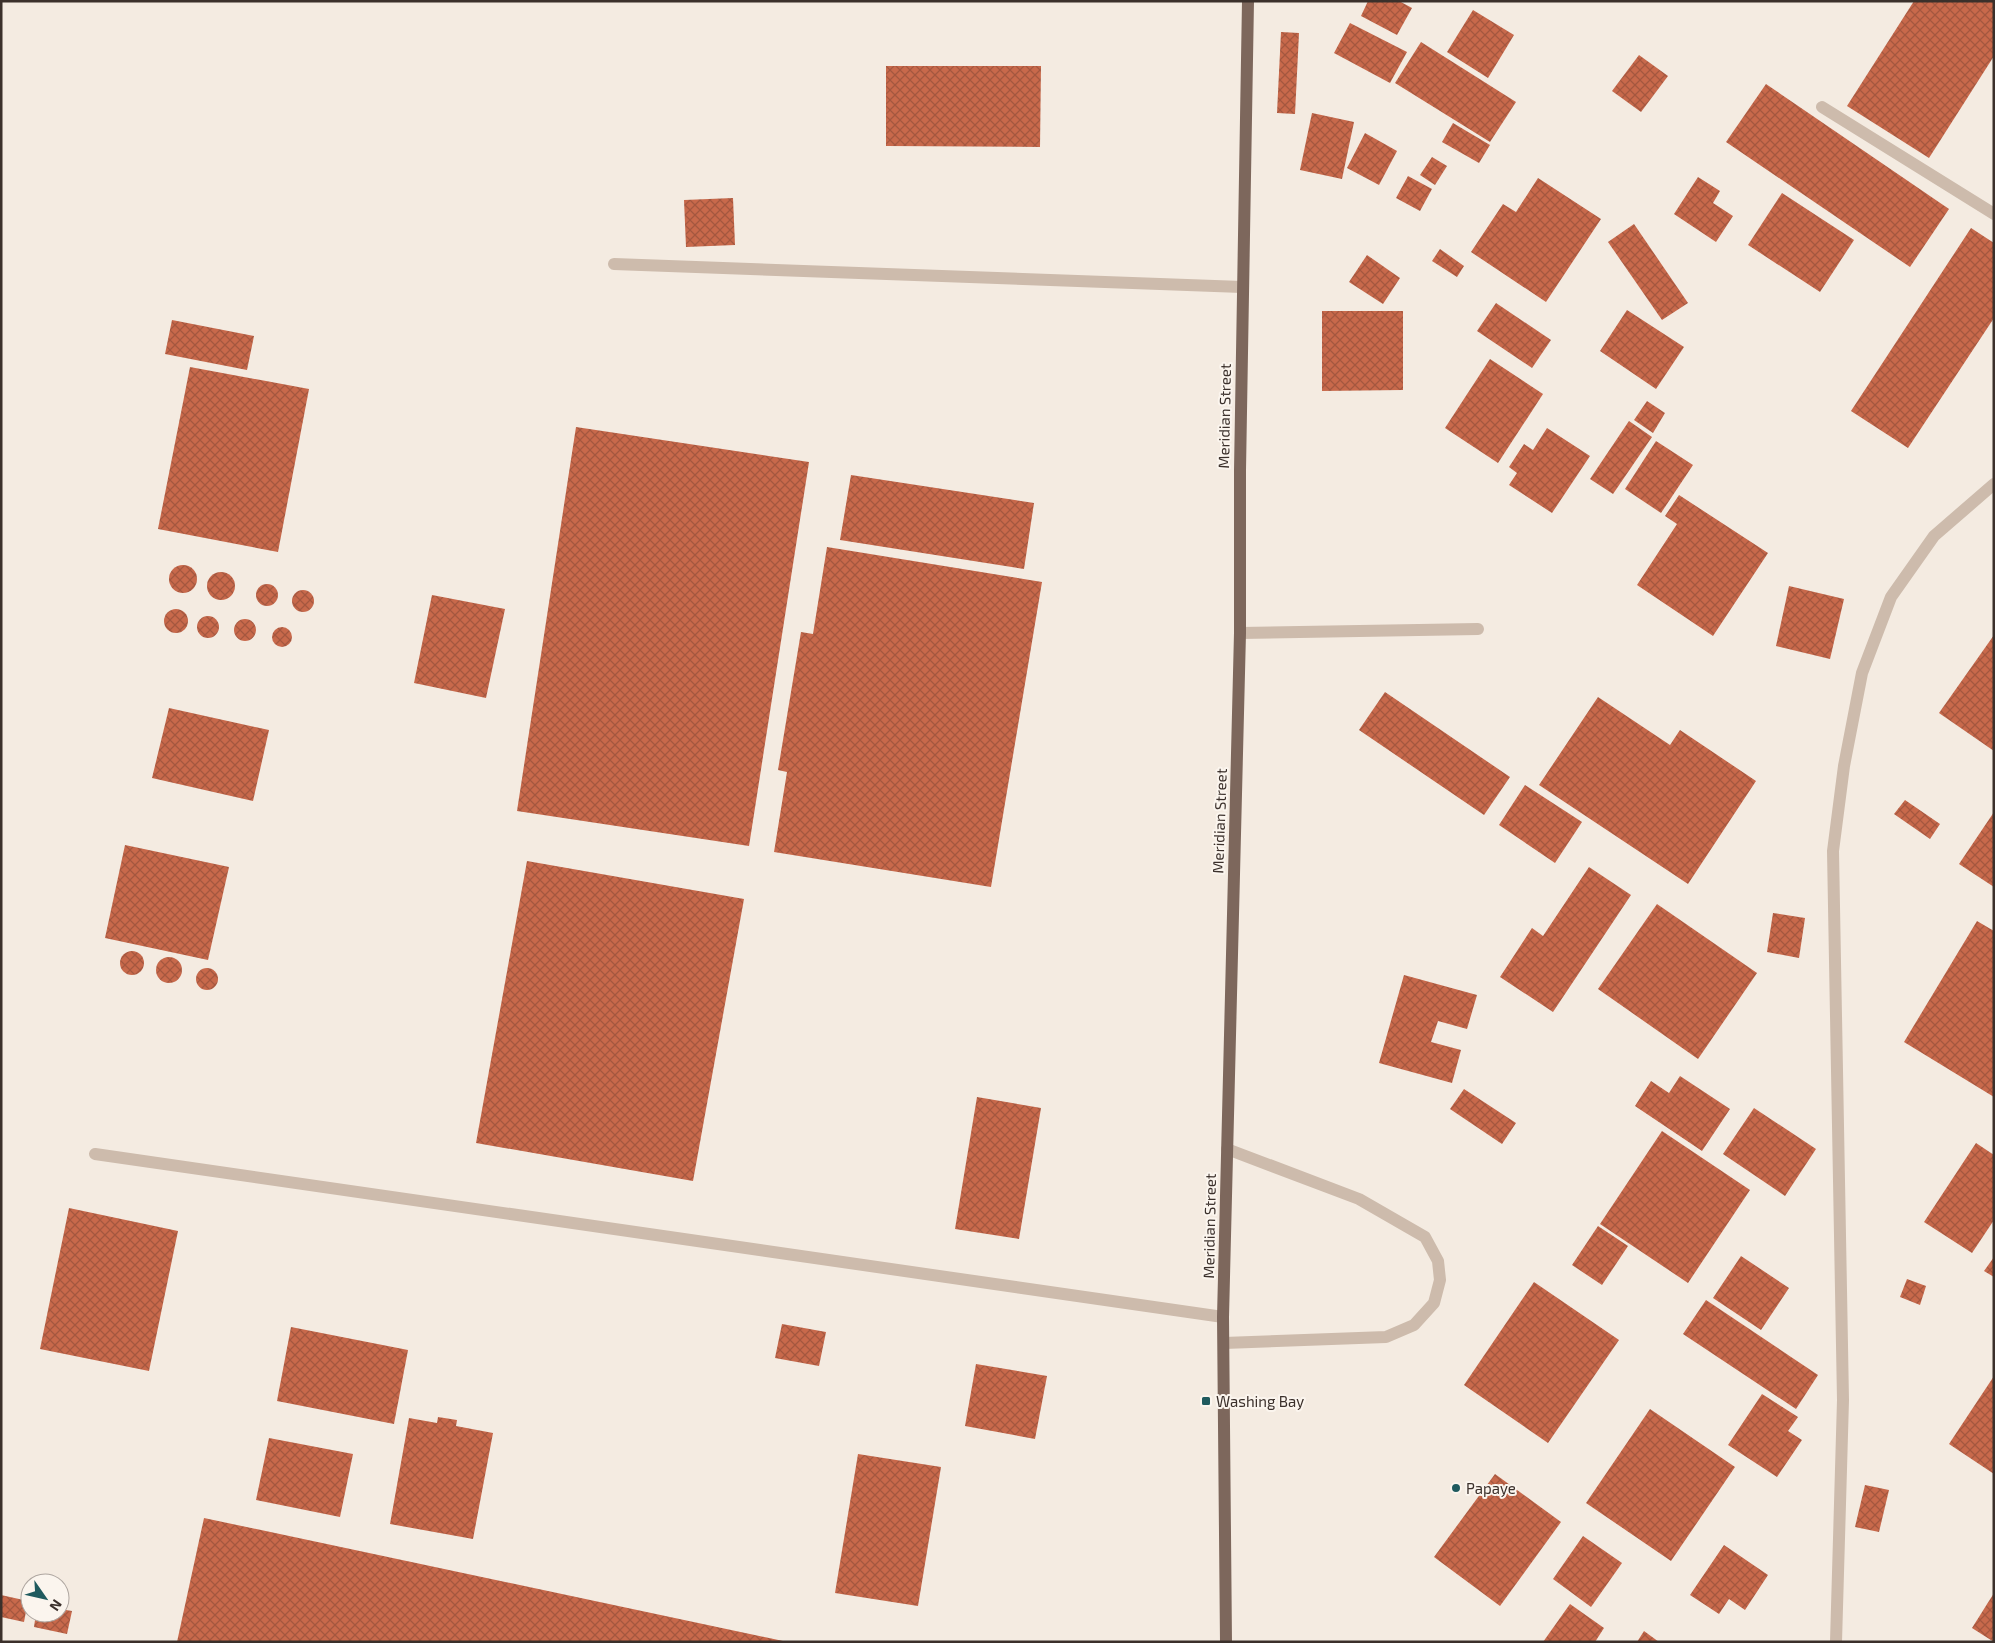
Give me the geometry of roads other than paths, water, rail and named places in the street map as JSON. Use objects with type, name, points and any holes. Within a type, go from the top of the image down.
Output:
[{"type":"main road","name":"Meridian Street","points":[[1226,1642],[1223,1318],[1240,633],[1242,287],[1247,1]]},
{"type":"street","points":[[1822,107],[1994,214]]},
{"type":"street","points":[[614,264],[1242,287]]},
{"type":"street","points":[[1836,1642],[1843,1400],[1833,851],[1844,766],[1862,673],[1891,597],[1934,536],[1994,484]]},
{"type":"street","points":[[1240,633],[1478,629]]},
{"type":"street","points":[[1224,1343],[1386,1337],[1414,1325],[1434,1303],[1440,1280],[1438,1261],[1425,1237],[1359,1199],[1227,1149]]},
{"type":"street","points":[[95,1154],[1223,1318]]},
{"type":"place","name":"Washing Bay","points":[[1206,1401]]},
{"type":"place","name":"Papaye","points":[[1456,1488]]}]
